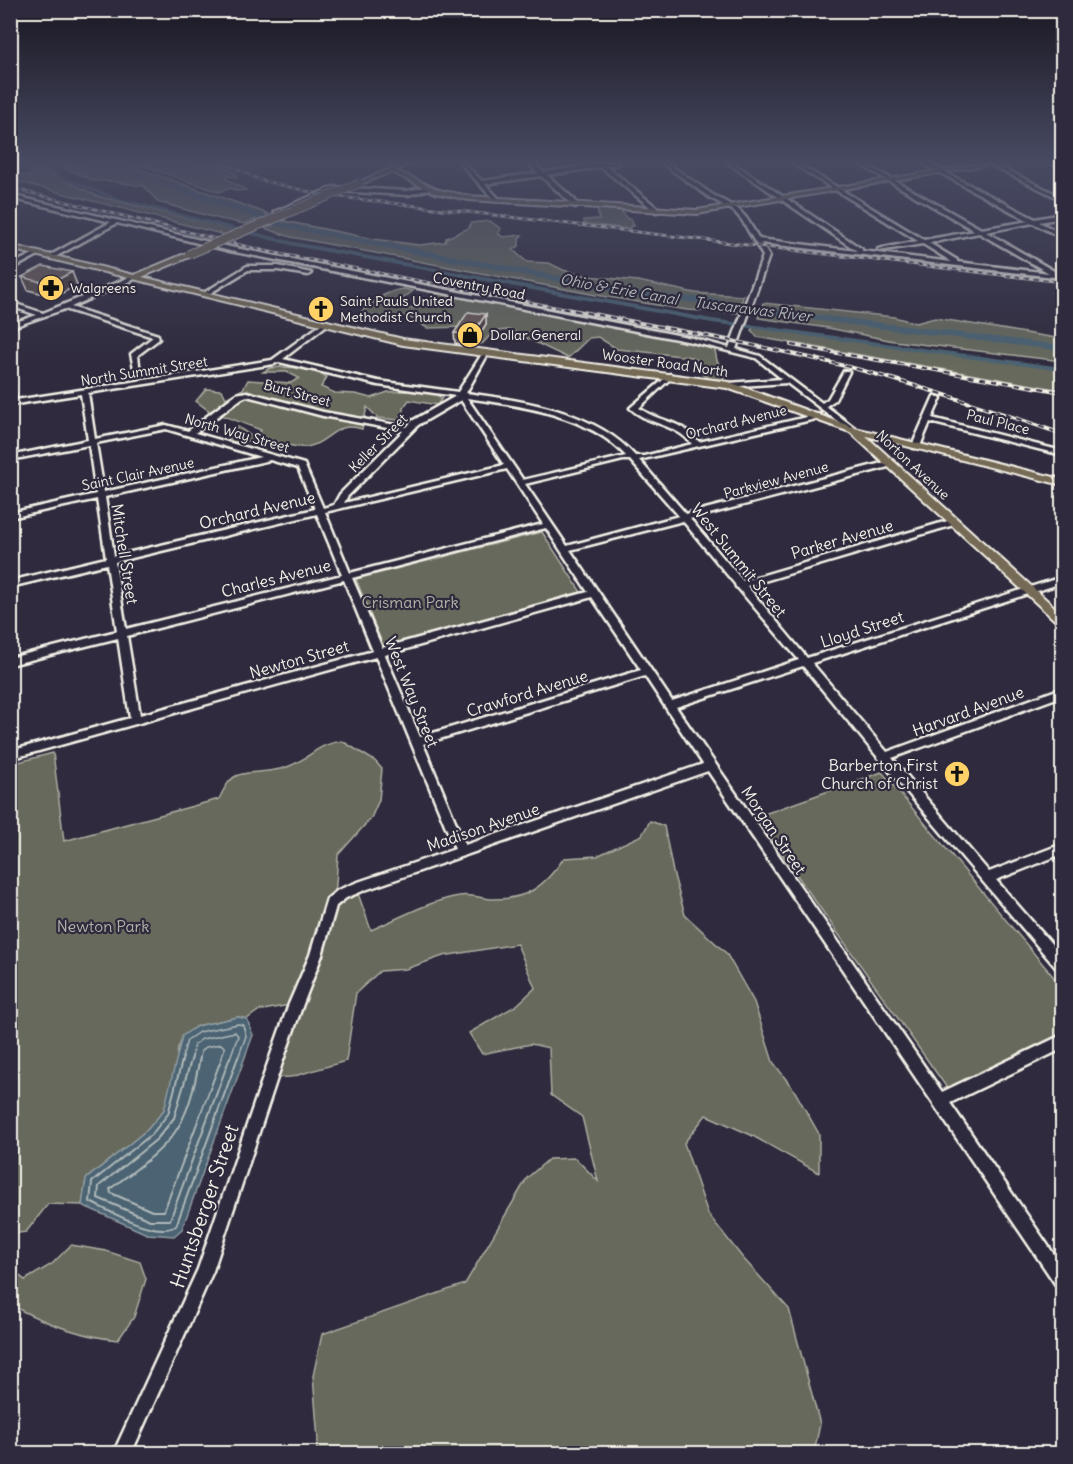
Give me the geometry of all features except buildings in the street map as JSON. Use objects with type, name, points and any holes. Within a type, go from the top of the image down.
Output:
[{"type":"main road","points":[[135,277],[243,231]]},
{"type":"main road","name":"Wooster Road North","points":[[10,247],[404,342],[729,385],[852,430],[1062,482]]},
{"type":"main road","name":"Norton Avenue","points":[[852,430],[1062,620]]},
{"type":"street","points":[[51,257],[98,231]]},
{"type":"street","name":"Coventry Road","points":[[155,231],[230,249],[732,350]]},
{"type":"street","points":[[732,350],[750,306],[766,256],[752,231]]},
{"type":"street","points":[[834,231],[865,252],[978,231]]},
{"type":"street","points":[[907,231],[958,263]]},
{"type":"street","points":[[981,231],[1061,276]]},
{"type":"street","points":[[758,241],[1061,276]]},
{"type":"street","points":[[10,268],[37,254]]},
{"type":"street","points":[[205,294],[247,268],[278,268],[308,273]]},
{"type":"street","points":[[10,326],[65,307],[135,277]]},
{"type":"street","points":[[10,304],[44,315]]},
{"type":"street","points":[[65,307],[156,336],[157,338],[134,354],[138,374]]},
{"type":"street","name":"Burt Street","points":[[280,360],[326,323]]},
{"type":"street","name":"Norton Avenue","points":[[732,350],[758,357],[852,430]]},
{"type":"street","points":[[462,396],[462,391],[486,352]]},
{"type":"street","name":"North Summit Street","points":[[12,403],[199,375],[280,360]]},
{"type":"street","name":"West Summit Street","points":[[280,360],[367,381],[524,405],[581,422],[611,437],[636,459],[739,585],[1062,965]]},
{"type":"street","points":[[822,406],[831,400],[846,372]]},
{"type":"street","points":[[670,376],[634,408],[641,413],[685,430],[697,445]]},
{"type":"street","points":[[729,385],[791,381]]},
{"type":"street","points":[[10,390],[12,403]]},
{"type":"street","name":"Mitchell Street","points":[[84,392],[136,720]]},
{"type":"street","name":"Burt Street","points":[[190,433],[239,396],[247,394],[323,414],[409,430]]},
{"type":"street","name":"Keller Street","points":[[338,506],[344,496],[422,418],[462,396]]},
{"type":"street","name":"Morgan Street","points":[[462,396],[710,766],[1062,1279]]},
{"type":"street","points":[[916,446],[937,398]]},
{"type":"street","name":"Orchard Avenue","points":[[521,483],[623,458],[636,459],[817,416]]},
{"type":"street","name":"Paul Place","points":[[927,419],[1062,453]]},
{"type":"street","name":"North Way Street","points":[[10,458],[162,427],[301,466],[321,510]]},
{"type":"street","name":"Saint Clair Avenue","points":[[10,516],[271,457]]},
{"type":"street","name":"Parkview Avenue","points":[[565,549],[889,464]]},
{"type":"street","name":"Orchard Avenue","points":[[10,584],[510,466]]},
{"type":"street","name":"West Way Street","points":[[321,510],[462,851]]},
{"type":"street","name":"Parker Avenue","points":[[739,585],[954,522]]},
{"type":"street","name":"Charles Avenue","points":[[10,662],[549,525]]},
{"type":"street","name":"Lloyd Street","points":[[670,705],[1062,580]]},
{"type":"street","name":"Newton Street","points":[[10,755],[595,593]]},
{"type":"street","name":"Crawford Avenue","points":[[416,742],[647,672]]},
{"type":"street","name":"Harvard Avenue","points":[[884,757],[1062,693]]},
{"type":"street","name":"Madison Avenue","points":[[312,966],[331,903],[335,899],[362,886],[710,766]]},
{"type":"street","points":[[987,878],[1062,849]]},
{"type":"street","name":"Huntsberger Street","points":[[122,1454],[206,1271],[274,1066],[312,966]]},
{"type":"street","points":[[939,1101],[1062,1042]]},
{"type":"green space","points":[[211,231],[233,231],[225,235]]},
{"type":"green space","points":[[274,231],[336,231],[419,245],[445,242],[446,238],[461,231],[499,231],[498,233],[503,237],[522,235],[519,239],[519,246],[513,250],[527,262],[549,263],[563,270],[588,276],[638,281],[695,293],[743,296],[740,313],[687,310],[291,237]]},
{"type":"green space","points":[[404,289],[413,291],[400,301],[398,306],[413,308],[440,293],[691,343],[715,350],[717,361],[726,374],[722,379],[711,379],[703,375],[699,361],[691,357],[617,349],[598,337],[589,338],[568,358],[510,330],[494,331],[483,343],[473,346],[465,327],[427,328],[408,316],[367,318],[359,314],[374,301]]},
{"type":"green space","points":[[763,303],[894,317],[916,323],[935,318],[1062,339],[1062,361],[894,341],[828,328],[758,318]]},
{"type":"green space","points":[[754,327],[1062,369],[1062,390],[757,337],[751,330]]},
{"type":"green space","points":[[270,368],[305,368],[327,377],[321,387],[335,393],[371,398],[388,392],[405,391],[433,393],[442,398],[437,405],[409,400],[403,408],[403,415],[398,420],[378,418],[367,407],[362,429],[345,427],[315,445],[307,447],[269,440],[232,442],[227,436],[238,427],[254,438],[261,430],[208,410],[196,401],[206,389],[222,390],[226,398],[243,389],[248,380],[291,383],[299,378],[287,372],[263,372]]},
{"type":"green space","name":"Crisman Park","points":[[542,532],[581,592],[383,646],[356,579]]},
{"type":"green space","name":"Newton Park","points":[[342,741],[375,761],[382,769],[379,800],[371,818],[338,855],[335,898],[356,888],[371,930],[448,898],[467,895],[504,899],[525,894],[542,884],[564,858],[597,856],[642,835],[650,821],[664,826],[673,872],[685,915],[726,953],[754,1002],[773,1062],[794,1090],[819,1134],[819,1173],[751,1135],[706,1115],[684,1143],[708,1214],[742,1257],[789,1309],[820,1424],[814,1453],[316,1453],[318,1440],[313,1376],[322,1334],[465,1284],[527,1178],[549,1159],[575,1158],[598,1181],[582,1117],[551,1095],[549,1048],[531,1044],[482,1054],[469,1033],[517,1005],[535,988],[517,944],[443,956],[406,969],[380,971],[356,993],[346,1061],[291,1077],[270,1078],[295,1004],[258,1011],[247,1019],[238,1017],[197,1026],[178,1047],[176,1069],[164,1110],[148,1129],[86,1179],[82,1205],[48,1204],[26,1232],[11,1234],[11,764],[53,753],[64,841],[219,799],[228,783],[236,776],[287,767],[319,748]]},
{"type":"green space","points":[[882,772],[1062,987],[1062,1033],[947,1088],[756,817]]},
{"type":"green space","points":[[71,1245],[106,1251],[140,1262],[146,1279],[134,1317],[118,1340],[63,1328],[11,1305],[11,1269],[25,1280],[52,1264]]},
{"type":"water","points":[[238,1017],[247,1019],[253,1035],[182,1229],[174,1236],[147,1234],[82,1205],[86,1179],[148,1129],[164,1110],[182,1036],[197,1026]]},
{"type":"waterway","name":"Ohio & Erie Canal","points":[[244,231],[294,244],[712,321],[1062,369]]},
{"type":"waterway","name":"Tuscarawas River","points":[[315,231],[648,296],[709,301],[787,314],[1062,348]]},
{"type":"railway","points":[[185,231],[265,251],[570,310]]},
{"type":"railway","points":[[632,231],[1062,282]]},
{"type":"railway","points":[[562,308],[744,343],[853,368],[958,399],[1062,434]]},
{"type":"railway","points":[[791,345],[1062,392]]},
{"type":"place","name":"Walgreens","points":[[51,288]]},
{"type":"place","name":"Saint Pauls United Methodist Church","points":[[321,309]]},
{"type":"place","name":"Dollar General","points":[[470,335]]},
{"type":"place","name":"Barberton First Church of Christ","points":[[957,774]]}]
